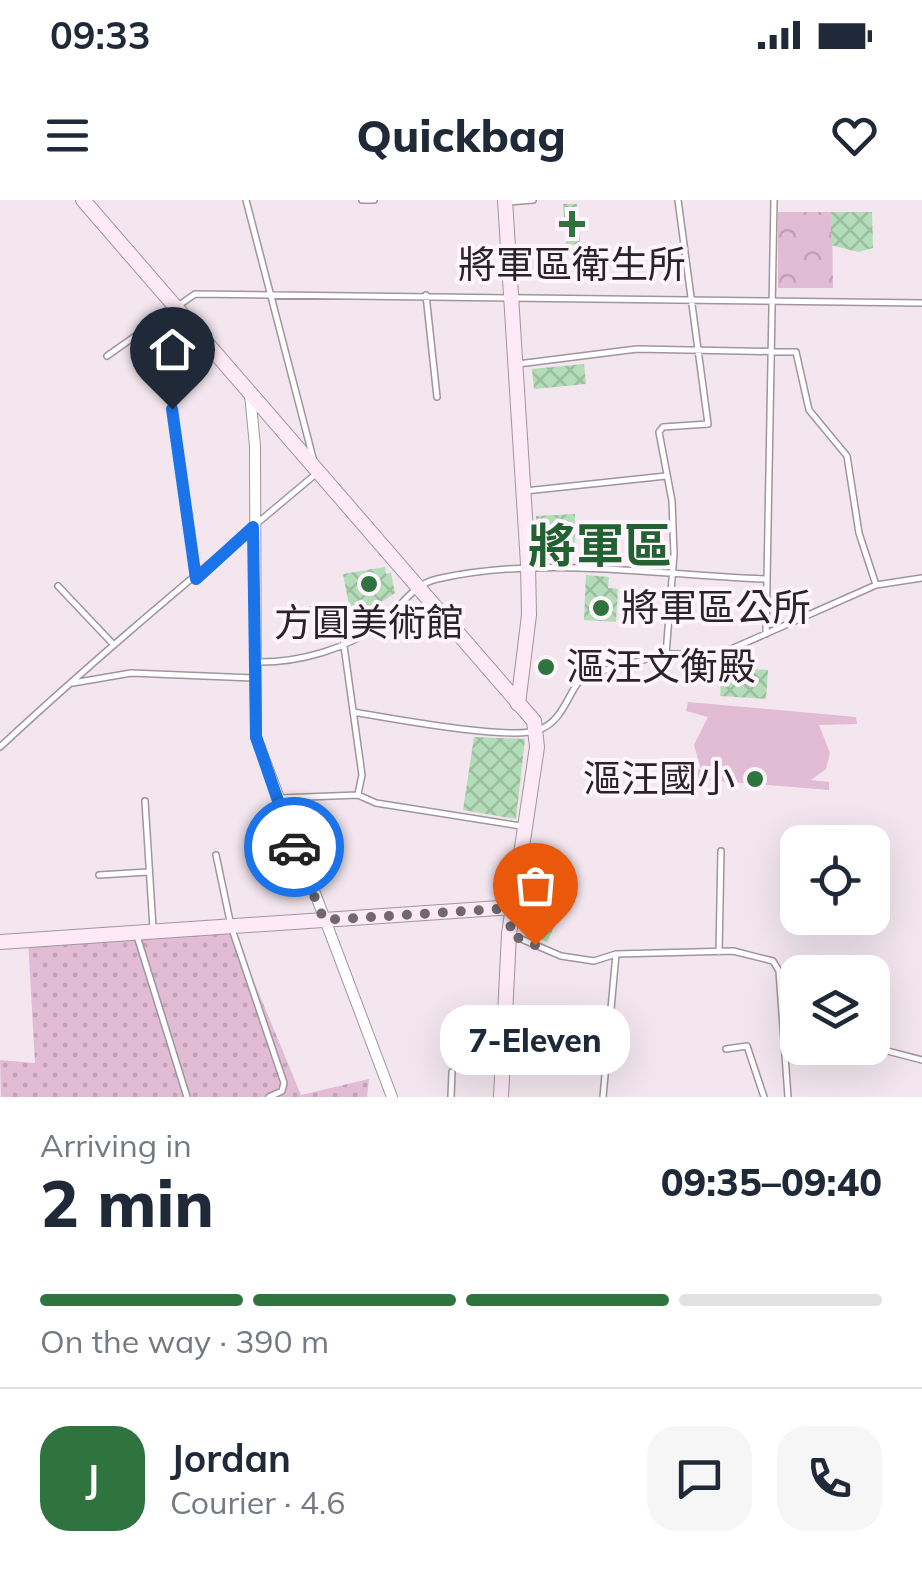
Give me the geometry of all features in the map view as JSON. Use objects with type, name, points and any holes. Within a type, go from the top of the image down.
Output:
[{"type":"street","points":[[83,200],[538,730],[509,934],[501,1097]]},
{"type":"street","points":[[505,201],[528,564],[529,615],[518,704]]},
{"type":"street","points":[[250,393],[255,425],[256,737],[392,1097]]},
{"type":"street","points":[[0,942],[514,908]]},
{"type":"lane","points":[[0,747],[317,473],[246,200]]},
{"type":"lane","points":[[362,200],[374,200]]},
{"type":"lane","points":[[505,201],[533,200]]},
{"type":"lane","points":[[666,654],[672,500],[659,432],[663,426],[708,424],[678,200]]},
{"type":"lane","points":[[766,634],[774,200]]},
{"type":"lane","points":[[107,356],[175,304],[195,294],[922,303]]},
{"type":"lane","points":[[426,295],[437,397]]},
{"type":"lane","points":[[515,365],[637,349],[796,352],[809,410],[847,456],[859,534],[876,585]]},
{"type":"lane","points":[[172,409],[196,579]]},
{"type":"lane","points":[[523,491],[666,476]]},
{"type":"lane","points":[[253,662],[272,662],[344,646],[387,618],[416,587],[433,580],[528,564],[765,580]]},
{"type":"lane","points":[[353,712],[475,730],[538,730],[557,718],[583,676],[666,654],[720,654],[876,585],[922,578]]},
{"type":"lane","points":[[58,586],[114,645]]},
{"type":"lane","points":[[296,612],[344,608],[344,646],[362,775],[358,795]]},
{"type":"lane","points":[[72,684],[131,673],[254,678]]},
{"type":"lane","points":[[276,798],[358,795],[376,803],[524,826]]},
{"type":"lane","points":[[145,801],[154,931]]},
{"type":"lane","points":[[719,952],[721,851]]},
{"type":"lane","points":[[216,855],[231,926],[284,1082],[282,1091],[269,1097]]},
{"type":"lane","points":[[99,875],[148,872]]},
{"type":"lane","points":[[136,933],[187,1097]]},
{"type":"lane","points":[[509,934],[561,956],[594,961],[616,954],[758,954],[773,961],[780,981]]},
{"type":"lane","points":[[603,1097],[616,954]]},
{"type":"lane","points":[[726,1050],[747,1046],[764,1097]]},
{"type":"lane","points":[[890,1052],[922,1060]]},
{"type":"lane","points":[[786,1065],[788,1097]]},
{"type":"lane","points":[[451,1097],[452,1072]]},
{"type":"green space","points":[[778,212],[832,212],[833,288],[778,288]]},
{"type":"green space","points":[[688,702],[856,717],[857,724],[819,725],[830,753],[826,769],[811,780],[829,782],[829,790],[692,779],[691,771],[701,769],[694,745],[708,717],[686,711]]},
{"type":"green space","points":[[231,926],[301,1095],[369,1079],[367,1097],[1,1097],[0,1060],[35,1063],[28,940]]},
{"type":"building","name":"將軍區衛生所","points":[[563,204],[577,204],[580,244],[566,245]]},
{"type":"building","points":[[831,212],[872,212],[873,248],[858,252],[831,245]]},
{"type":"building","points":[[584,364],[586,384],[534,389],[532,369]]},
{"type":"building","points":[[575,514],[575,551],[561,551],[562,559],[538,554],[542,524],[536,524],[536,516]]},
{"type":"building","name":"方圓美術館","points":[[385,567],[386,574],[391,573],[395,593],[374,607],[350,610],[343,574]]},
{"type":"building","name":"將軍區公所","points":[[586,575],[609,577],[608,588],[618,589],[616,622],[584,620]]},
{"type":"building","points":[[722,667],[768,670],[766,699],[720,696]]},
{"type":"building","points":[[474,737],[525,739],[516,819],[463,810]]},
{"type":"building","points":[[532,912],[556,923],[547,942],[523,931]]},
{"type":"way so far","points":[[294,847],[324,920],[514,908],[509,934],[535,945]]},
{"type":"place","name":"將軍區衛生所","points":[[572,224]]},
{"type":"place","name":"方圓美術館","points":[[369,584]]},
{"type":"place","name":"將軍區公所","points":[[601,608]]},
{"type":"place","name":"漚汪文衡殿","points":[[546,667]]},
{"type":"place","name":"漚汪國小","points":[[755,779]]},
{"type":"place","name":"7-Eleven","points":[[535,945]]},
{"type":"district","name":"將軍區","points":[[600,546]]},
{"type":"route","points":[[172,409],[188,548],[196,579],[253,527],[256,737],[294,847]]}]
